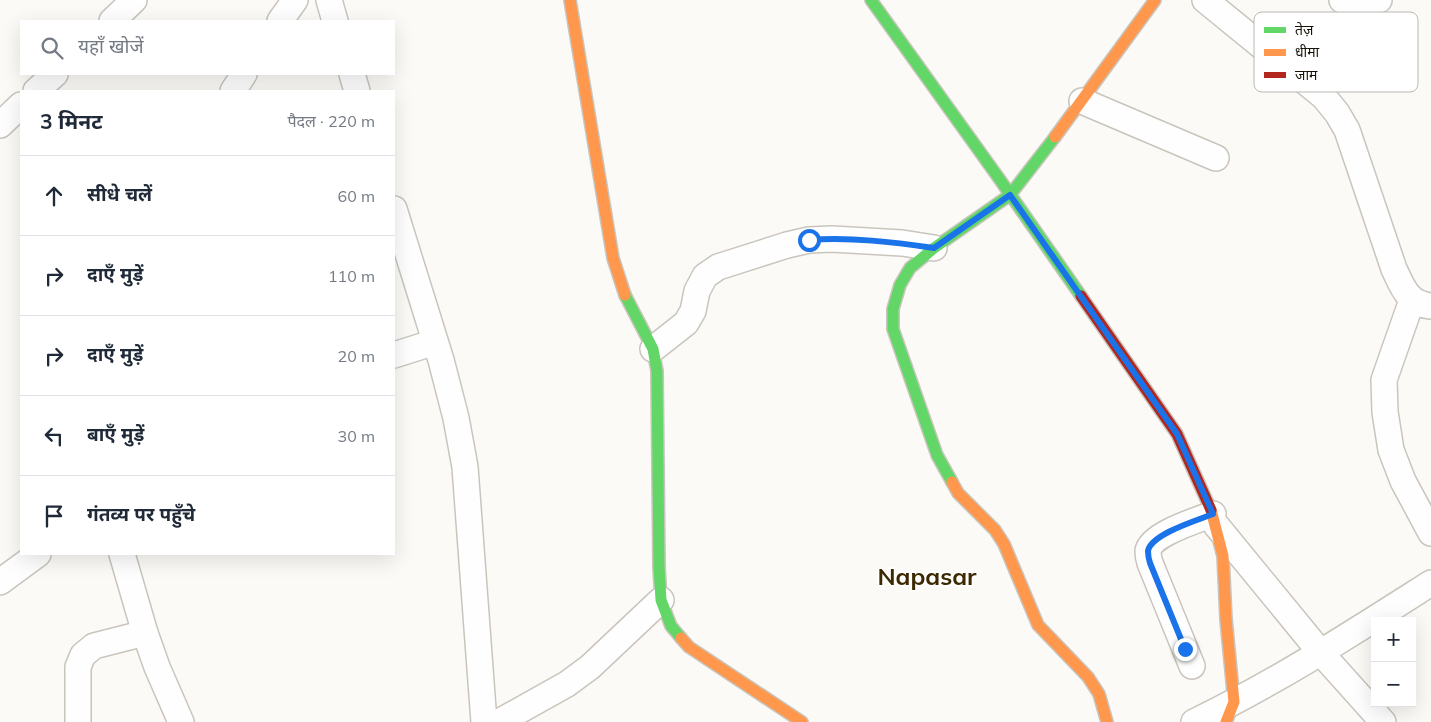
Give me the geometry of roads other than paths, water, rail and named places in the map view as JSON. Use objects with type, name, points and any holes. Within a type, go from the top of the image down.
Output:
[{"type":"street","points":[[113,20],[134,0]]},
{"type":"street","points":[[281,20],[295,0]]},
{"type":"street","points":[[329,0],[335,20]]},
{"type":"street","points":[[570,0],[613,258],[623,292],[653,348],[657,371],[661,600],[671,626],[689,647],[802,722]]},
{"type":"street","points":[[871,0],[1177,434],[1215,520],[1224,556],[1230,712]]},
{"type":"street","points":[[1107,722],[1102,701],[1094,685],[1081,668],[1038,626],[1004,544],[994,530],[958,493],[937,455],[893,329],[893,309],[900,285],[910,268],[934,248],[1010,195],[1082,101],[1155,0]]},
{"type":"street","points":[[1205,0],[1254,40]]},
{"type":"street","points":[[1342,0],[1356,6],[1379,0]]},
{"type":"street","points":[[37,90],[54,75]]},
{"type":"street","points":[[234,90],[243,75]]},
{"type":"street","points":[[352,75],[357,90]]},
{"type":"street","points":[[1318,92],[1337,113],[1347,130],[1394,269],[1403,289],[1422,303],[1384,380],[1385,412],[1394,458],[1404,482],[1431,533]]},
{"type":"street","points":[[1082,101],[1216,158]]},
{"type":"street","points":[[0,125],[20,106]]},
{"type":"street","points":[[395,212],[456,418],[465,468],[484,722]]},
{"type":"street","points":[[653,348],[686,323],[693,311],[698,290],[705,276],[718,267],[809,240],[832,238],[902,243],[934,248]]},
{"type":"street","points":[[395,355],[435,342]]},
{"type":"street","points":[[1215,520],[1321,653],[1383,722]]},
{"type":"street","points":[[1192,666],[1150,563],[1148,551],[1153,541],[1168,532],[1215,520]]},
{"type":"street","points":[[0,582],[37,555]]},
{"type":"street","points":[[122,555],[157,667],[182,722]]},
{"type":"street","points":[[1194,722],[1230,712],[1431,583]]},
{"type":"street","points":[[499,722],[567,684],[582,673],[661,600]]},
{"type":"street","points":[[78,722],[78,667],[84,655],[94,646],[145,633]]},
{"type":"district","name":"Napasar","points":[[927,576]]}]
